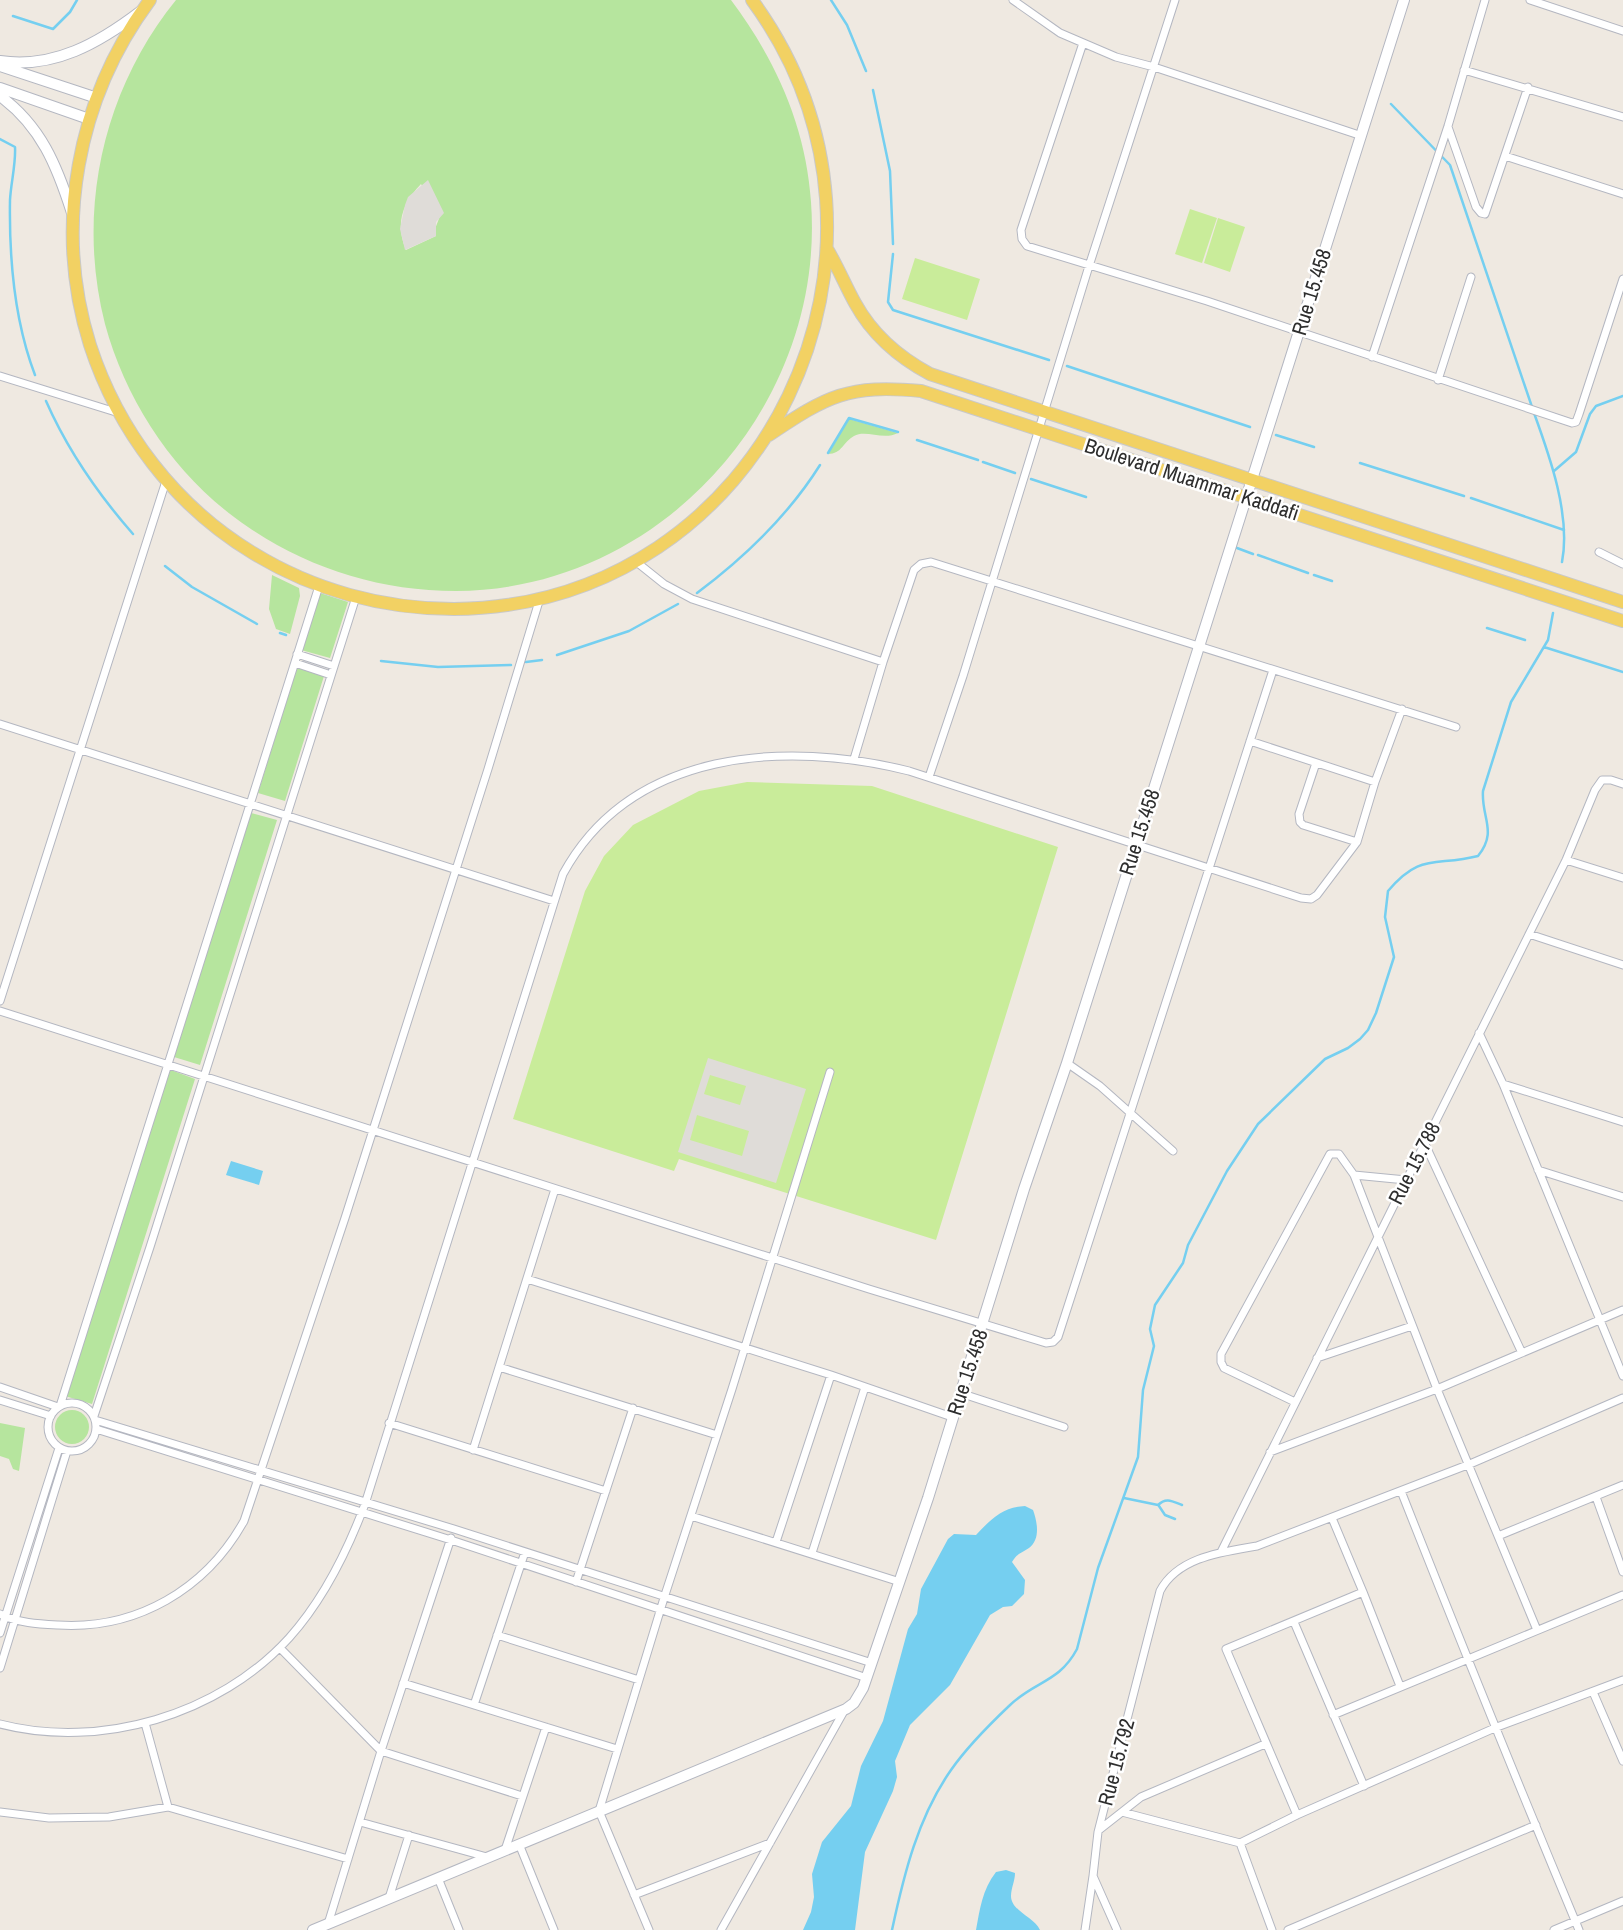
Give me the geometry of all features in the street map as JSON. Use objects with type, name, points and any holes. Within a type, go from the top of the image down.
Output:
[{"type":"main road","points":[[147,5],[114,59],[89,119],[78,167],[73,216],[75,270],[84,324],[97,363],[119,413],[166,481],[197,511],[242,547],[319,586],[356,597],[408,607],[448,609],[488,607],[540,598],[588,582],[634,560],[677,532],[707,507],[734,479],[765,438],[790,394],[809,347],[820,306],[828,249],[825,180],[810,112],[783,49],[752,0]]},
{"type":"main road","name":"Rue 15.458","points":[[846,1709],[859,1696],[867,1678],[900,1582],[1404,0]]},
{"type":"main road","points":[[0,63],[26,62],[68,54],[106,37],[147,5]]},
{"type":"main road","points":[[0,63],[97,98]]},
{"type":"main road","points":[[0,88],[89,119]]},
{"type":"main road","points":[[0,96],[15,108],[43,142],[57,166],[73,216]]},
{"type":"main road","name":"Boulevard Muammar Kaddafi","points":[[828,249],[855,304],[883,340],[924,371],[952,383],[1253,479],[1623,602]]},
{"type":"main road","name":"Boulevard Muammar Kaddafi","points":[[765,438],[820,402],[838,395],[880,389],[937,394],[1039,430],[1623,621]]},
{"type":"main road","points":[[313,1930],[846,1709]]},
{"type":"street","points":[[1013,0],[1039,20],[1116,57],[1359,135]]},
{"type":"street","points":[[929,777],[993,582],[1089,267],[1175,0]]},
{"type":"street","points":[[1372,357],[1448,126],[1485,0]]},
{"type":"street","points":[[1530,0],[1623,31]]},
{"type":"street","points":[[1083,43],[1021,230],[1022,239],[1027,246],[1207,301],[1574,423],[1580,414],[1623,279]]},
{"type":"street","points":[[1464,70],[1623,117]]},
{"type":"street","points":[[1448,126],[1476,207],[1483,214],[1487,213],[1528,87]]},
{"type":"street","points":[[1506,156],[1623,194]]},
{"type":"street","points":[[1438,380],[1471,277]]},
{"type":"street","points":[[0,376],[119,413]]},
{"type":"street","points":[[0,1001],[166,481]]},
{"type":"street","points":[[1599,552],[1623,564]]},
{"type":"street","points":[[634,560],[664,584],[692,599],[883,662]]},
{"type":"street","points":[[854,760],[883,662],[915,570],[921,564],[930,562],[1456,727]]},
{"type":"street","points":[[319,586],[59,1407],[51,1416],[48,1433],[59,1448],[67,1451],[77,1451],[93,1440],[96,1429],[94,1418],[356,597]]},
{"type":"street","points":[[3,1616],[15,1620],[85,1626],[142,1614],[168,1601],[200,1578],[220,1556],[244,1521],[345,1218],[540,598]]},
{"type":"street","points":[[298,654],[334,666]]},
{"type":"street","points":[[295,663],[331,675]]},
{"type":"street","points":[[0,1012],[773,1258],[1046,1343],[1053,1342],[1058,1337],[1273,670]]},
{"type":"street","points":[[0,1724],[51,1732],[76,1732],[145,1723],[181,1711],[230,1687],[279,1648],[314,1606],[336,1572],[362,1513],[563,874],[580,846],[620,807],[664,780],[719,763],[788,754],[875,762],[1311,899],[1317,895],[1357,842],[1402,709]]},
{"type":"street","points":[[0,724],[554,901]]},
{"type":"street","points":[[1250,741],[1376,782]]},
{"type":"street","points":[[1316,762],[1299,814],[1300,822],[1357,842]]},
{"type":"street","name":"Rue 15.788","points":[[1221,1552],[1566,860],[1595,790],[1602,780],[1623,783]]},
{"type":"street","points":[[1566,860],[1623,878]]},
{"type":"street","points":[[1529,934],[1623,965]]},
{"type":"street","points":[[1479,1033],[1503,1084],[1623,1376]]},
{"type":"street","points":[[1067,1063],[1131,1112],[1173,1151]]},
{"type":"street","points":[[649,1930],[599,1811],[660,1609],[831,1072]]},
{"type":"street","points":[[1503,1084],[1623,1122]]},
{"type":"street","points":[[1424,1142],[1522,1353]]},
{"type":"street","points":[[1295,1402],[1224,1368],[1220,1362],[1221,1354],[1330,1154],[1339,1154],[1354,1175],[1412,1326],[1537,1630]]},
{"type":"street","points":[[1538,1170],[1623,1197]]},
{"type":"street","points":[[1354,1175],[1406,1180]]},
{"type":"street","points":[[473,1450],[555,1189]]},
{"type":"street","points":[[527,1279],[831,1375],[952,1417]]},
{"type":"street","points":[[1270,1452],[1437,1388],[1623,1310]]},
{"type":"street","points":[[1317,1358],[1412,1326]]},
{"type":"street","points":[[499,1367],[717,1436]]},
{"type":"street","points":[[776,1542],[831,1375]]},
{"type":"street","points":[[0,1387],[59,1407],[74,1403],[82,1405],[94,1418],[365,1504],[454,1529],[872,1664]]},
{"type":"street","points":[[811,1553],[865,1387]]},
{"type":"street","points":[[960,1394],[1064,1427]]},
{"type":"street","points":[[1221,1552],[1257,1546],[1332,1518],[1470,1464],[1623,1398]]},
{"type":"street","points":[[0,1399],[51,1416]]},
{"type":"street","points":[[576,1581],[633,1408]]},
{"type":"street","points":[[389,1423],[606,1490]]},
{"type":"street","points":[[96,1429],[450,1540],[867,1678]]},
{"type":"street","points":[[0,1633],[3,1616],[59,1448]]},
{"type":"street","points":[[0,1668],[67,1451]]},
{"type":"street","points":[[1498,1536],[1623,1485]]},
{"type":"street","points":[[1401,1491],[1579,1930]]},
{"type":"street","points":[[1596,1497],[1623,1572]]},
{"type":"street","points":[[691,1516],[900,1582]]},
{"type":"street","points":[[1332,1518],[1400,1686]]},
{"type":"street","points":[[328,1924],[454,1529]]},
{"type":"street","points":[[474,1705],[525,1552]]},
{"type":"street","name":"Rue 15.792","points":[[1116,1930],[1093,1875],[1098,1832],[1160,1591],[1167,1578],[1178,1568],[1221,1552]]},
{"type":"street","points":[[1297,1815],[1226,1649],[1363,1592]]},
{"type":"street","points":[[1333,1715],[1623,1595]]},
{"type":"street","points":[[1294,1622],[1364,1786]]},
{"type":"street","points":[[497,1635],[639,1680]]},
{"type":"street","points":[[279,1648],[381,1751],[522,1796]]},
{"type":"street","points":[[1122,1812],[1240,1843],[1497,1727],[1623,1680]]},
{"type":"street","points":[[403,1683],[617,1749]]},
{"type":"street","points":[[1593,1692],[1623,1761]]},
{"type":"street","points":[[722,1930],[846,1709]]},
{"type":"street","points":[[145,1723],[168,1807]]},
{"type":"street","points":[[505,1850],[545,1727]]},
{"type":"street","points":[[1098,1832],[1151,1792],[1265,1744]]},
{"type":"street","points":[[0,1812],[49,1818],[109,1817],[168,1807],[348,1859]]},
{"type":"street","points":[[360,1822],[487,1857]]},
{"type":"street","points":[[1289,1930],[1536,1825]]},
{"type":"street","points":[[389,1899],[409,1835]]},
{"type":"street","points":[[634,1895],[771,1843]]},
{"type":"street","points":[[1240,1843],[1272,1930]]},
{"type":"street","points":[[519,1844],[554,1930]]},
{"type":"street","points":[[1085,1930],[1093,1875]]},
{"type":"street","points":[[438,1878],[459,1930]]},
{"type":"street","points":[[1554,1930],[1623,1901]]},
{"type":"green space","points":[[176,0],[731,0],[762,46],[786,95],[803,147],[811,202],[808,277],[791,348],[759,414],[716,472],[662,521],[600,558],[531,582],[456,591],[401,587],[347,575],[321,566],[272,542],[248,527],[199,487],[158,438],[127,383],[105,324],[97,281],[95,196],[102,153],[114,112],[130,73],[151,35]],"holes":[[[421,184],[440,216],[435,229],[436,236],[406,250],[401,232],[402,215],[409,199]]]},
{"type":"green space","points":[[1190,209],[1217,218],[1202,263],[1175,254]]},
{"type":"green space","points":[[1218,218],[1245,227],[1230,272],[1204,263]]},
{"type":"green space","points":[[915,258],[980,279],[967,320],[902,299]]},
{"type":"green space","points":[[849,419],[898,433],[886,436],[859,434],[850,438],[836,452],[828,454]]},
{"type":"green space","points":[[272,575],[299,588],[300,596],[290,634],[276,629],[269,609]]},
{"type":"green space","points":[[320,593],[348,602],[330,658],[301,650]]},
{"type":"green space","points":[[297,667],[324,676],[285,801],[258,793]]},
{"type":"green space","points":[[747,782],[872,786],[1058,847],[936,1240],[679,1159],[674,1171],[513,1119],[585,891],[604,856],[633,825],[699,791]]},
{"type":"green space","points":[[251,813],[277,820],[200,1065],[174,1057]]},
{"type":"green space","points":[[168,1069],[195,1079],[92,1404],[65,1396]]},
{"type":"green space","points":[[72,1410],[84,1415],[89,1427],[84,1439],[72,1444],[60,1439],[55,1427],[60,1415]]},
{"type":"green space","points":[[0,1423],[25,1428],[19,1471],[13,1469],[9,1459],[0,1456]]},
{"type":"shaded area","points":[[428,180],[444,213],[436,222],[436,236],[405,250],[400,229],[405,205],[408,197]]},
{"type":"shaded area","points":[[708,1058],[806,1089],[776,1183],[678,1152]],"holes":[[[710,1075],[746,1086],[740,1105],[704,1094]],[[697,1115],[749,1131],[742,1156],[690,1140]]]},
{"type":"water","points":[[231,1161],[263,1171],[259,1185],[226,1175]]},
{"type":"water","points":[[1025,1506],[1033,1510],[1037,1535],[1033,1544],[1012,1562],[1025,1580],[1024,1594],[1012,1606],[1003,1607],[990,1615],[950,1685],[910,1725],[895,1761],[897,1777],[893,1791],[865,1852],[855,1930],[803,1930],[811,1912],[814,1897],[812,1874],[822,1842],[851,1806],[861,1766],[883,1721],[908,1629],[917,1614],[921,1589],[948,1539],[954,1534],[976,1535],[998,1515]]},
{"type":"water","points":[[1006,1870],[1015,1873],[1012,1901],[1040,1930],[976,1930],[982,1900],[988,1886],[996,1872]]},
{"type":"waterway","points":[[13,16],[53,29],[70,12],[77,0]]},
{"type":"waterway","points":[[831,0],[847,25],[866,71]]},
{"type":"waterway","points":[[873,90],[890,171],[893,244]]},
{"type":"waterway","points":[[1391,104],[1450,165],[1532,407]]},
{"type":"waterway","points":[[0,139],[15,147],[10,200],[12,267],[22,333],[35,375]]},
{"type":"waterway","points":[[893,254],[888,302],[893,310],[1049,360]]},
{"type":"waterway","points":[[1067,366],[1250,427]]},
{"type":"waterway","points":[[1554,471],[1576,452],[1590,414],[1596,406],[1623,396]]},
{"type":"waterway","points":[[46,401],[85,471],[133,534]]},
{"type":"waterway","points":[[1534,413],[1552,467],[1561,506],[1564,526],[1562,562]]},
{"type":"waterway","points":[[828,453],[849,418],[898,432]]},
{"type":"waterway","points":[[1276,435],[1314,447]]},
{"type":"waterway","points":[[917,440],[978,460]]},
{"type":"waterway","points":[[983,462],[1015,473]]},
{"type":"waterway","points":[[1360,463],[1464,496]]},
{"type":"waterway","points":[[697,593],[764,535],[794,501],[820,465]]},
{"type":"waterway","points":[[1031,479],[1086,497]]},
{"type":"waterway","points":[[1471,498],[1564,530]]},
{"type":"waterway","points":[[1237,548],[1253,554]]},
{"type":"waterway","points":[[1258,555],[1308,573]]},
{"type":"waterway","points":[[165,566],[192,587],[257,624]]},
{"type":"waterway","points":[[1314,575],[1332,581]]},
{"type":"waterway","points":[[557,655],[629,631],[678,604]]},
{"type":"waterway","points":[[892,1930],[907,1867],[939,1788],[971,1745],[1001,1713],[1018,1698],[1062,1669],[1077,1649],[1098,1568],[1138,1457],[1143,1390],[1154,1346],[1150,1329],[1155,1305],[1183,1263],[1188,1245],[1227,1171],[1258,1124],[1325,1059],[1348,1048],[1368,1030],[1394,957],[1385,917],[1388,891],[1410,871],[1420,866],[1478,856],[1484,847],[1488,832],[1483,791],[1511,702],[1548,640],[1553,613]]},
{"type":"waterway","points":[[1487,628],[1525,640]]},
{"type":"waterway","points":[[280,633],[286,635]]},
{"type":"waterway","points":[[1544,647],[1623,672]]},
{"type":"waterway","points":[[526,662],[542,660]]},
{"type":"waterway","points":[[381,661],[438,667],[511,665]]},
{"type":"waterway","points":[[1124,1498],[1158,1505],[1169,1500],[1182,1505]]},
{"type":"waterway","points":[[1159,1506],[1165,1515],[1175,1519]]}]
